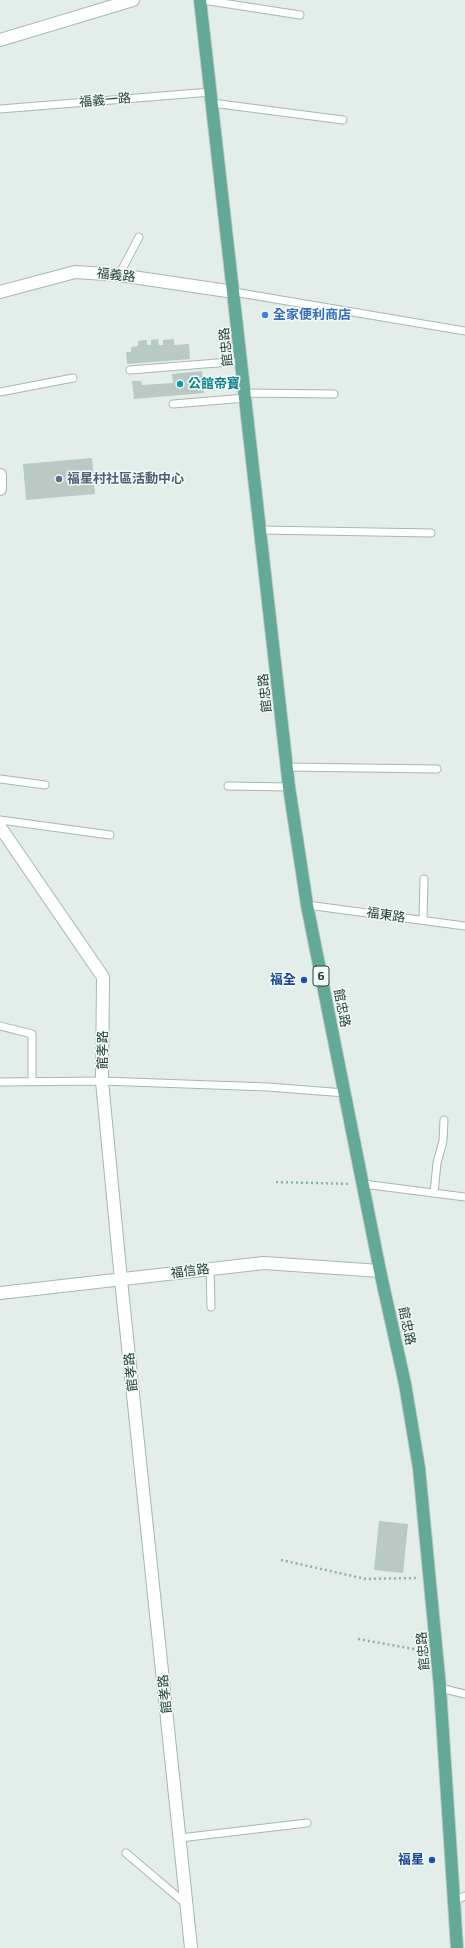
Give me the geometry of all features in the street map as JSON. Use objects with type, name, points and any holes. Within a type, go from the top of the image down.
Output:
[{"type":"main road","name":"館忠路","points":[[202,0],[211,98],[246,395],[289,787],[307,905],[380,1270],[405,1384],[418,1460],[460,1898],[457,1948]]},
{"type":"street","points":[[0,40],[133,0]]},
{"type":"street","name":"福義路","points":[[0,292],[75,272],[119,275],[234,292]]},
{"type":"street","points":[[0,475],[0,490]]},
{"type":"street","name":"館孝路","points":[[0,827],[103,977],[102,1081],[121,1280],[191,1948]]},
{"type":"street","name":"福信路","points":[[0,1293],[264,1263],[380,1270]]},
{"type":"lane","points":[[202,0],[300,15]]},
{"type":"lane","name":"福義一路","points":[[0,109],[211,98],[343,120]]},
{"type":"lane","points":[[119,275],[139,236]]},
{"type":"lane","points":[[234,292],[465,331]]},
{"type":"lane","points":[[130,370],[242,361]]},
{"type":"lane","points":[[0,392],[73,378]]},
{"type":"lane","points":[[172,404],[246,395],[334,394]]},
{"type":"lane","points":[[261,530],[432,533]]},
{"type":"lane","points":[[287,767],[437,769]]},
{"type":"lane","points":[[0,778],[45,785]]},
{"type":"lane","points":[[228,786],[289,787]]},
{"type":"lane","points":[[0,820],[110,836]]},
{"type":"lane","points":[[423,920],[424,879]]},
{"type":"lane","name":"福東路","points":[[307,905],[465,926]]},
{"type":"lane","points":[[0,1026],[32,1034],[32,1082]]},
{"type":"lane","points":[[0,1082],[102,1081],[268,1087],[345,1093]]},
{"type":"lane","points":[[434,1193],[437,1163],[444,1141],[444,1120]]},
{"type":"lane","points":[[363,1184],[465,1197]]},
{"type":"lane","points":[[210,1269],[212,1307]]},
{"type":"lane","points":[[440,1688],[465,1694]]},
{"type":"lane","points":[[180,1838],[307,1823]]},
{"type":"lane","points":[[126,1853],[186,1904]]},
{"type":"path","points":[[276,1182],[363,1184]]},
{"type":"path","points":[[281,1560],[366,1579],[430,1578]]},
{"type":"path","points":[[358,1639],[437,1653]]},
{"type":"building","name":"公館帝寶","points":[[158,339],[159,345],[163,345],[163,340],[174,339],[174,345],[189,344],[190,359],[127,364],[126,352],[131,352],[131,347],[138,346],[138,341],[147,340],[147,345],[151,345],[151,340]]},
{"type":"building","name":"公館帝寶","points":[[202,371],[204,393],[134,399],[132,381],[141,381],[142,385],[173,383],[172,374]]},
{"type":"building","name":"福星村社區活動中心","points":[[92,458],[95,494],[26,500],[23,464]]},
{"type":"building","points":[[379,1521],[408,1524],[403,1573],[374,1570]]},
{"type":"place","name":"全家便利商店","points":[[265,315]]},
{"type":"place","name":"公館帝寶","points":[[180,384]]},
{"type":"place","name":"福星村社區活動中心","points":[[59,479]]},
{"type":"place","name":"福全","points":[[304,980]]},
{"type":"place","name":"福星","points":[[432,1860]]}]
